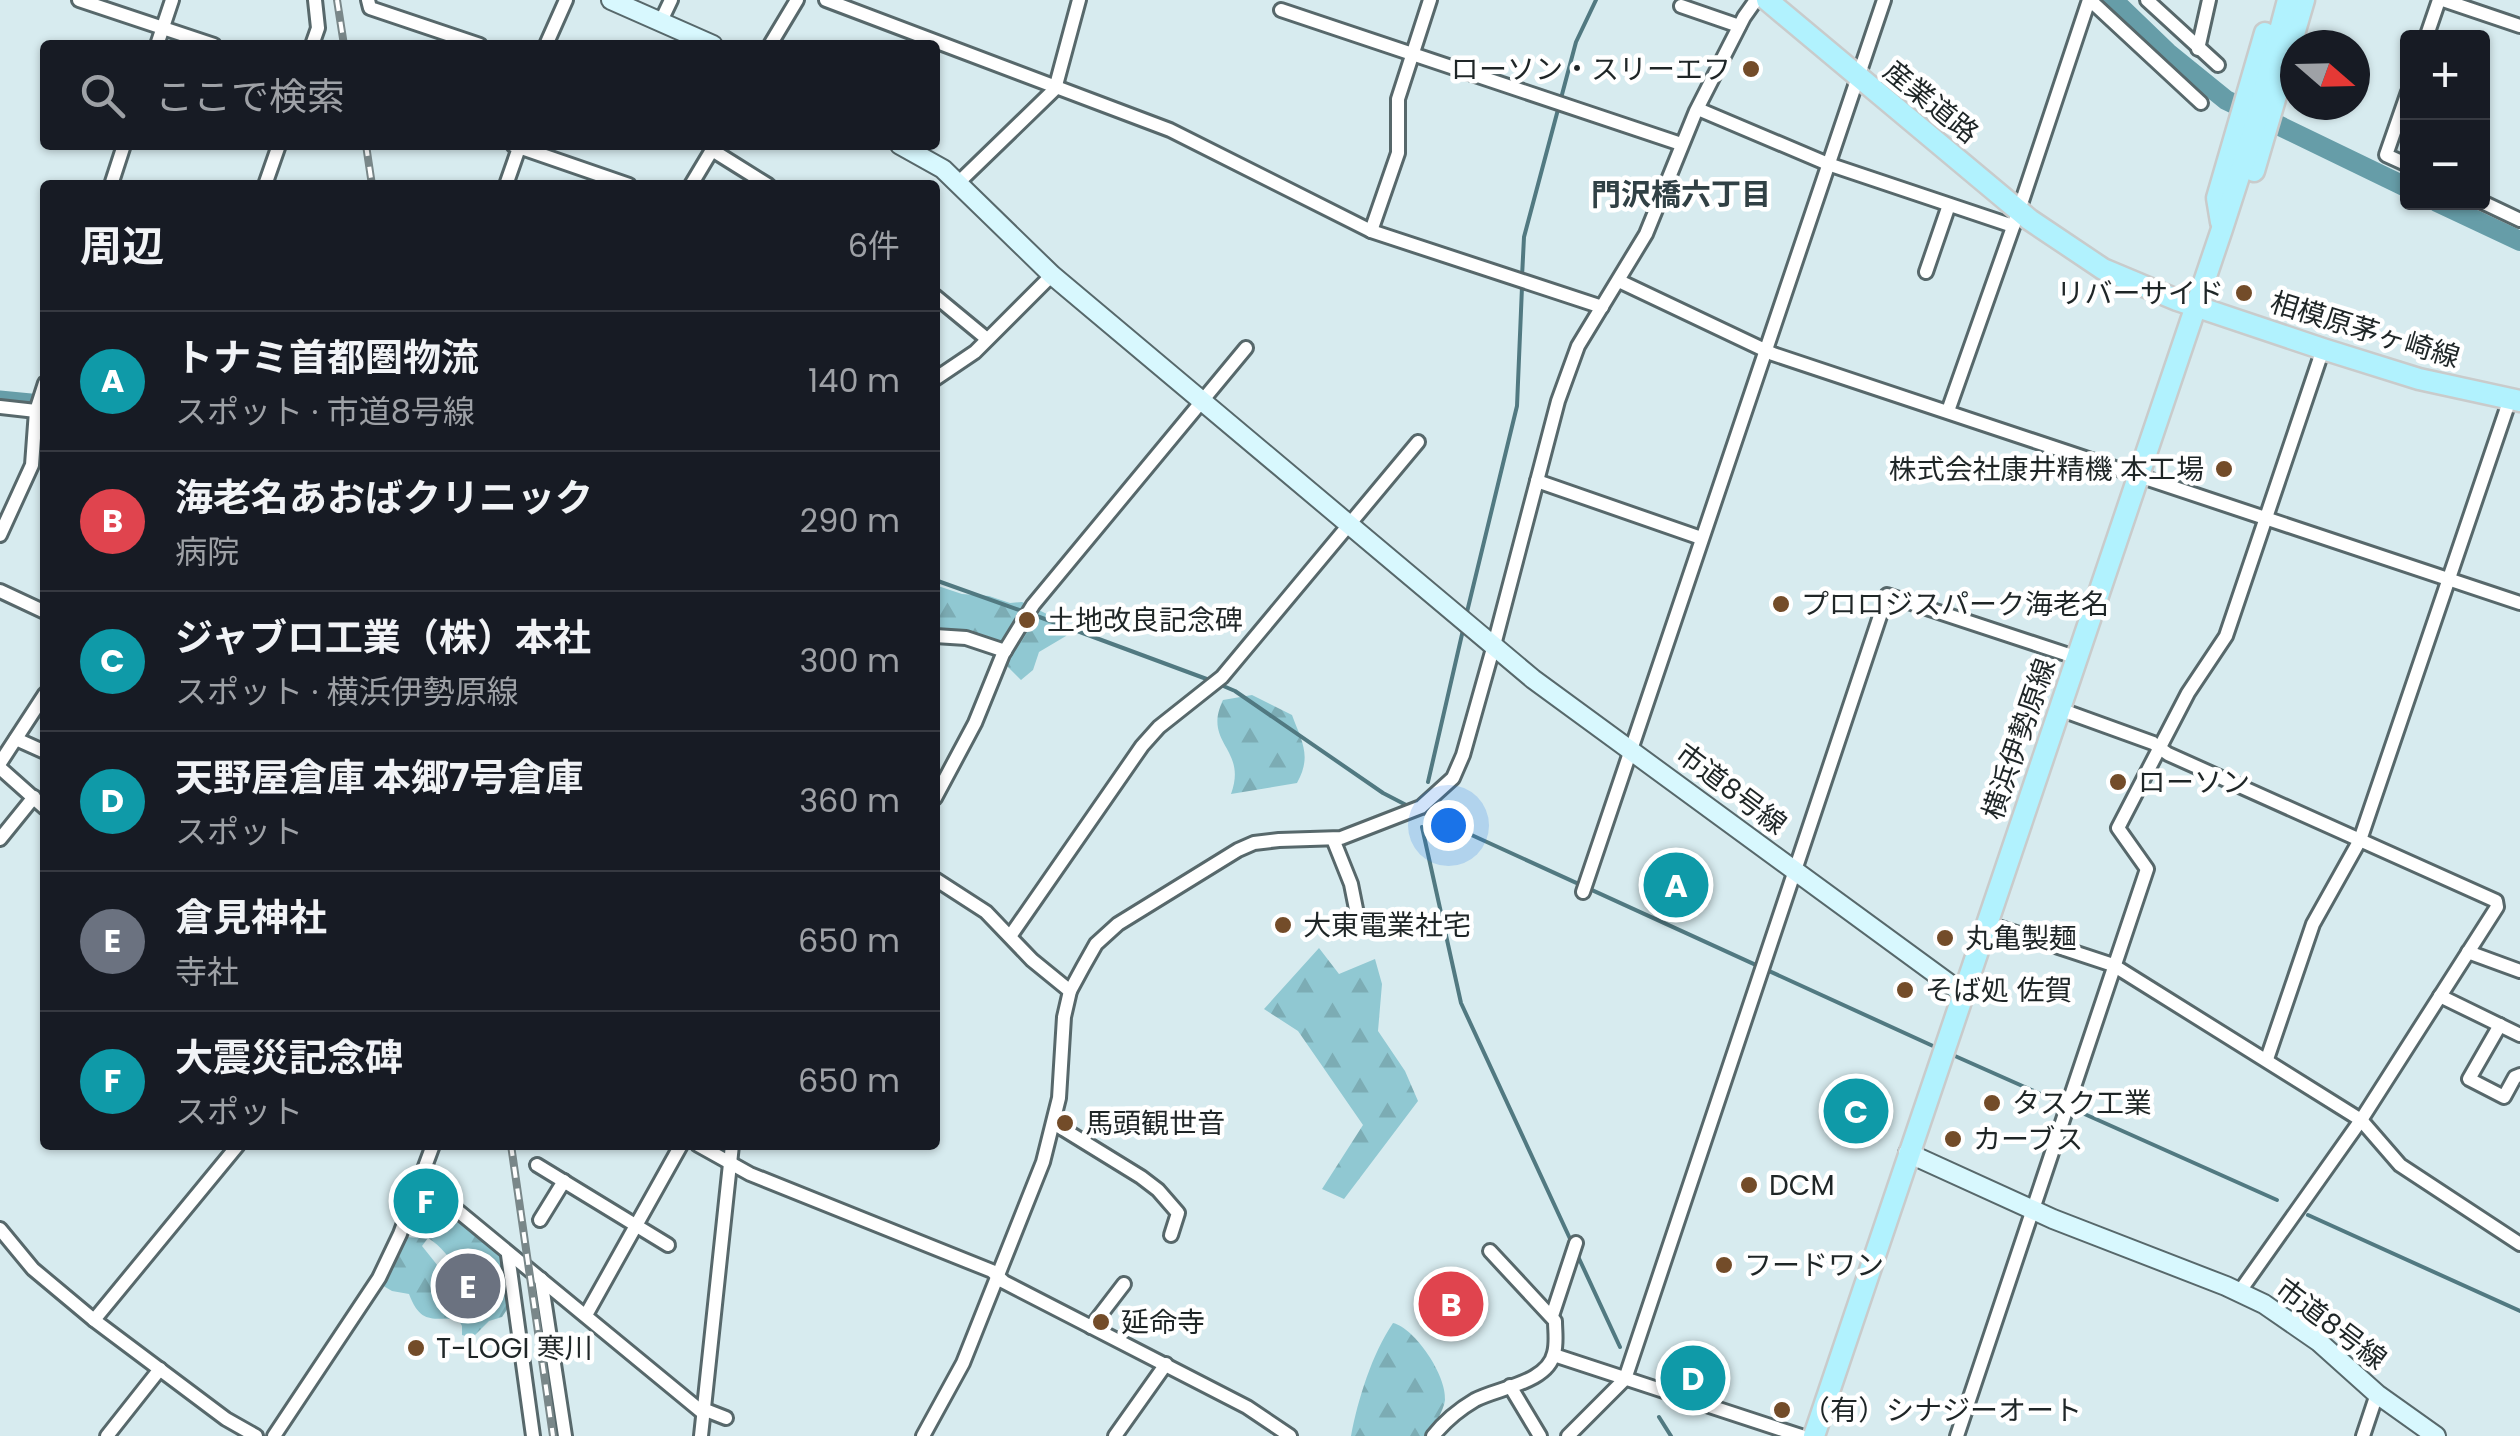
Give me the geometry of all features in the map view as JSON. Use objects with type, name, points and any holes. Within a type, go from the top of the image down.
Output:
[{"type":"main road","name":"産業道路","points":[[1767,0],[2016,218],[2198,300]]},
{"type":"main road","points":[[2251,137],[2250,88],[2275,0]]},
{"type":"main road","name":"横浜伊勢原線","points":[[1814,1436],[2222,229],[2288,0]]},
{"type":"main road","points":[[2251,137],[2277,100],[2304,0]]},
{"type":"main road","name":"相模原茅ヶ崎線","points":[[2198,300],[2323,349],[2419,378],[2517,396]]},
{"type":"main road","name":"相模原茅ヶ崎線","points":[[2198,300],[2517,396]]},
{"type":"street","points":[[79,0],[199,40]]},
{"type":"street","points":[[159,40],[172,0]]},
{"type":"street","points":[[314,40],[318,28],[315,0]]},
{"type":"street","points":[[368,0],[370,8],[465,40]]},
{"type":"street","points":[[548,40],[566,0]]},
{"type":"street","points":[[611,0],[702,40]]},
{"type":"street","points":[[661,21],[671,0]]},
{"type":"street","points":[[773,40],[797,0]]},
{"type":"street","points":[[826,0],[929,40]]},
{"type":"street","points":[[958,182],[1056,89],[1079,0]]},
{"type":"street","points":[[1371,231],[1398,153],[1398,99],[1430,0]]},
{"type":"street","points":[[924,1436],[963,1363],[1054,1124],[1061,1038],[1070,991],[1103,938],[1162,895],[1254,842],[1337,838],[1409,812],[1428,802],[1452,778],[1494,645],[1558,401],[1578,346],[1646,234],[1681,144],[1739,26],[1756,0]]},
{"type":"street","points":[[1584,889],[1884,0]]},
{"type":"street","points":[[1948,411],[2089,0],[2200,103]]},
{"type":"street","points":[[2147,0],[2218,65]]},
{"type":"street","points":[[2198,49],[2210,0]]},
{"type":"street","points":[[2429,30],[2441,0],[2520,26]]},
{"type":"street","points":[[1682,6],[1739,26]]},
{"type":"street","points":[[1280,10],[1681,144]]},
{"type":"street","points":[[940,44],[1180,135],[1371,231],[1602,306]]},
{"type":"street","points":[[1698,108],[1828,164],[1949,205],[2016,218]]},
{"type":"street","points":[[2400,115],[2386,155],[2400,162]]},
{"type":"street","points":[[113,180],[122,150]]},
{"type":"street","points":[[267,180],[277,150]]},
{"type":"street","points":[[508,180],[517,150]]},
{"type":"street","points":[[529,150],[615,180]]},
{"type":"street","points":[[694,180],[712,150],[760,180]]},
{"type":"street","name":"市道8号線","points":[[908,150],[958,182],[1052,275],[1534,679],[1962,993]]},
{"type":"street","points":[[1926,272],[1949,205]]},
{"type":"street","points":[[2490,206],[2520,220]]},
{"type":"street","points":[[940,376],[956,367],[1052,275]]},
{"type":"street","points":[[1619,281],[1687,310],[1702,322],[1764,350],[2520,603]]},
{"type":"street","points":[[940,300],[987,339]]},
{"type":"street","points":[[940,788],[974,723],[1004,652],[1027,614],[1246,348]]},
{"type":"street","points":[[1957,1436],[2147,869],[2118,828],[2188,693],[2226,636],[2323,349]]},
{"type":"street","points":[[2267,1059],[2313,924],[2360,840],[2517,396]]},
{"type":"street","points":[[0,407],[40,412],[38,467],[0,535]]},
{"type":"street","points":[[1011,935],[1142,746],[1215,682],[1418,442]]},
{"type":"street","points":[[1537,481],[1701,538]]},
{"type":"street","points":[[0,591],[40,610]]},
{"type":"street","points":[[1568,1436],[1626,1379],[1888,594],[2076,657]]},
{"type":"street","points":[[940,636],[966,638],[1004,652]]},
{"type":"street","points":[[40,702],[0,766],[40,803]]},
{"type":"street","points":[[2059,708],[2160,748],[2496,901],[2497,907],[2362,1120],[2240,1292]]},
{"type":"street","points":[[16,738],[40,750]]},
{"type":"street","points":[[0,839],[34,798]]},
{"type":"street","points":[[1337,838],[1357,914]]},
{"type":"street","points":[[940,882],[986,912],[1032,960],[1070,991]]},
{"type":"street","points":[[1986,923],[2113,965],[2362,1120],[2400,1166],[2520,1244]]},
{"type":"street","points":[[2468,952],[2520,971]]},
{"type":"street","points":[[2440,996],[2520,1035]]},
{"type":"street","points":[[2500,1025],[2469,1078],[2504,1098],[2520,1075]]},
{"type":"street","points":[[1054,1124],[1141,1177],[1176,1208],[1178,1220],[1171,1235]]},
{"type":"street","points":[[94,1320],[234,1150]]},
{"type":"street","points":[[274,1436],[373,1289],[400,1234],[431,1150]]},
{"type":"street","points":[[586,1316],[679,1150]]},
{"type":"street","points":[[706,1150],[730,1165],[946,1250],[1246,1407],[1290,1436]]},
{"type":"street","points":[[700,1436],[732,1150]]},
{"type":"street","name":"市道8号線","points":[[1908,1154],[2034,1210],[2240,1292],[2319,1342],[2377,1394],[2436,1436]]},
{"type":"street","points":[[538,1165],[668,1245]]},
{"type":"street","points":[[540,1220],[564,1181]]},
{"type":"street","points":[[418,1184],[447,1202],[702,1411],[726,1418]]},
{"type":"street","points":[[0,1229],[34,1269],[94,1320],[226,1420],[256,1436]]},
{"type":"street","points":[[1552,1316],[1574,1249]]},
{"type":"street","points":[[1433,1436],[1444,1422],[1473,1401],[1541,1371],[1554,1356],[1552,1316],[1490,1250]]},
{"type":"street","points":[[508,1255],[532,1436]]},
{"type":"street","points":[[541,1280],[565,1436]]},
{"type":"street","points":[[1091,1327],[1124,1284]]},
{"type":"street","points":[[1554,1356],[1801,1436]]},
{"type":"street","points":[[1115,1436],[1166,1364]]},
{"type":"street","points":[[107,1436],[160,1370]]},
{"type":"street","points":[[1510,1386],[1540,1436]]},
{"type":"street","points":[[2363,1436],[2377,1394]]},
{"type":"green space","points":[[940,587],[1010,603],[1022,602],[1063,617],[1070,630],[1039,652],[1033,670],[1021,680],[1007,666],[991,639],[960,630],[940,633]]},
{"type":"green space","points":[[1252,695],[1292,715],[1304,749],[1304,765],[1297,783],[1231,794],[1234,766],[1221,737],[1218,715],[1223,700]]},
{"type":"green space","points":[[1319,948],[1339,974],[1375,959],[1382,984],[1378,1031],[1405,1071],[1418,1101],[1344,1199],[1322,1189],[1363,1125],[1298,1031],[1264,1009]]},
{"type":"green space","points":[[425,1191],[495,1242],[505,1264],[508,1308],[502,1317],[489,1321],[472,1338],[462,1335],[458,1319],[429,1318],[418,1311],[409,1294],[380,1284],[386,1265],[385,1246],[397,1236],[417,1238],[411,1220],[420,1193]],"holes":[[[428,1238],[474,1291],[491,1302],[480,1313],[467,1299],[453,1296],[439,1277],[438,1266],[422,1246]]]},
{"type":"green space","points":[[1393,1323],[1420,1343],[1435,1366],[1444,1390],[1443,1409],[1428,1436],[1351,1436],[1367,1377]]},
{"type":"waterway","points":[[1522,277],[1524,237],[1576,42],[1596,0]]},
{"type":"waterway","points":[[2113,0],[2168,53],[2226,100],[2400,184]]},
{"type":"waterway","points":[[2454,210],[2520,241]]},
{"type":"waterway","points":[[1466,616],[1517,406],[1522,287]]},
{"type":"waterway","points":[[0,396],[31,399]]},
{"type":"waterway","points":[[940,582],[1025,612]]},
{"type":"waterway","points":[[1034,615],[1212,681]]},
{"type":"waterway","points":[[1428,782],[1463,630]]},
{"type":"waterway","points":[[1221,685],[1410,807]]},
{"type":"waterway","points":[[1419,811],[1933,1046]]},
{"type":"waterway","points":[[1422,827],[1461,1003],[1572,1243]]},
{"type":"waterway","points":[[1955,1056],[2063,1104]]},
{"type":"waterway","points":[[2071,1108],[2277,1200]]},
{"type":"waterway","points":[[2308,1215],[2520,1311]]},
{"type":"waterway","points":[[1576,1252],[1620,1347]]},
{"type":"waterway","points":[[1659,1417],[1671,1436]]},
{"type":"railway","points":[[337,0],[343,40]]},
{"type":"railway","points":[[367,150],[371,180]]},
{"type":"railway","points":[[512,1150],[553,1436]]},
{"type":"place","name":"ローソン・スリーエフ","points":[[1751,69]]},
{"type":"place","name":"リバーサイド","points":[[2244,293]]},
{"type":"place","name":"株式会社康井精機 本工場","points":[[2224,469]]},
{"type":"place","name":"プロロジスパーク海老名","points":[[1781,604]]},
{"type":"place","name":"土地改良記念碑","points":[[1027,620]]},
{"type":"place","name":"ローソン","points":[[2118,782]]},
{"type":"place","name":"トナミ首都圏物流","points":[[1676,885]]},
{"type":"place","name":"大東電業社宅","points":[[1283,925]]},
{"type":"place","name":"丸亀製麺","points":[[1945,938]]},
{"type":"place","name":"そば処 佐賀","points":[[1905,990]]},
{"type":"place","name":"タスク工業","points":[[1992,1103]]},
{"type":"place","name":"ジャブロ工業（株）本社","points":[[1856,1111]]},
{"type":"place","name":"馬頭観世音","points":[[1065,1123]]},
{"type":"place","name":"カーブス","points":[[1953,1139]]},
{"type":"place","name":"DCM","points":[[1749,1185]]},
{"type":"place","name":"大震災記念碑","points":[[426,1201]]},
{"type":"place","name":"フードワン","points":[[1724,1265]]},
{"type":"place","name":"倉見神社","points":[[468,1286]]},
{"type":"place","name":"海老名あおばクリニック","points":[[1451,1304]]},
{"type":"place","name":"延命寺","points":[[1101,1322]]},
{"type":"place","name":"T-LOGI 寒川","points":[[416,1348]]},
{"type":"place","name":"天野屋倉庫 本郷7号倉庫","points":[[1693,1378]]},
{"type":"place","name":"（有）シナジーオート","points":[[1782,1410]]},
{"type":"district","name":"門沢橋六丁目","points":[[1681,194]]}]
